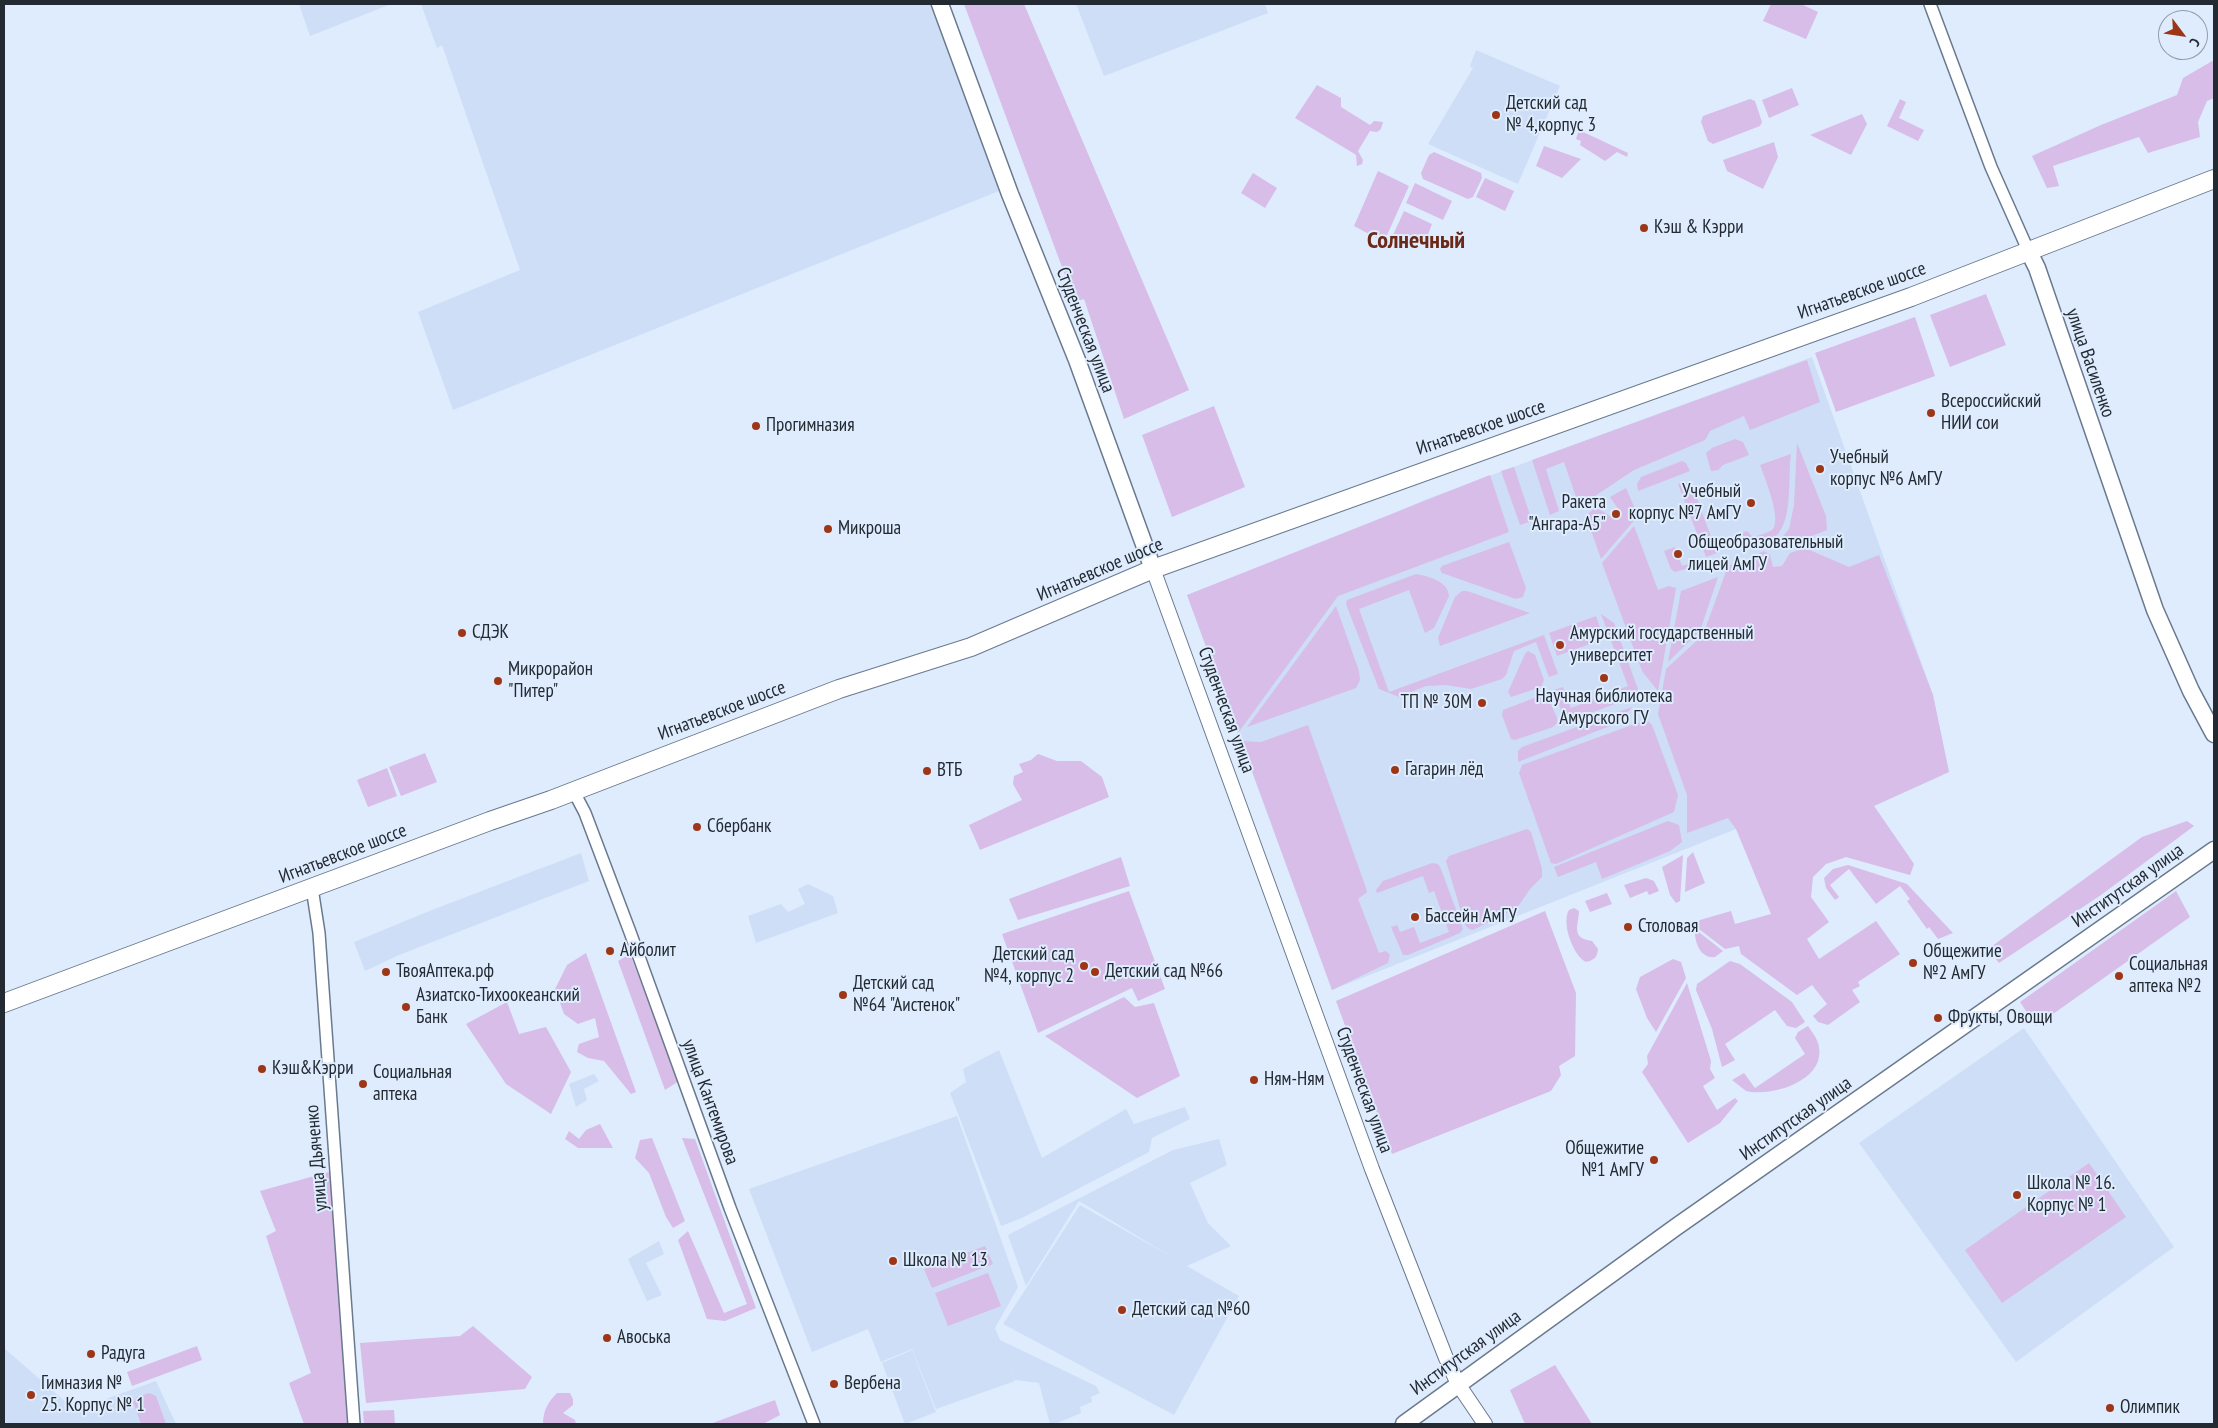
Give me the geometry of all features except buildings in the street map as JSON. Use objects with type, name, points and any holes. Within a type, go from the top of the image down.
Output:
[{"type":"main road","name":"Студенческая улица","points":[[940,4],[1010,194],[1077,360],[1153,569]]},
{"type":"main road","name":"Игнатьевское шоссе","points":[[6,1001],[312,888],[839,689],[972,647],[1153,569],[1902,300],[2214,178]]},
{"type":"main road","name":"улица Василенко","points":[[2028,250],[2037,268],[2155,610],[2191,691],[2214,734]]},
{"type":"main road","name":"Институтская улица","points":[[1404,1424],[1676,1227],[2214,850]]},
{"type":"street","name":"улица Василенко","points":[[1930,4],[1991,167],[2028,250]]},
{"type":"street","name":"Студенческая улица","points":[[1153,569],[1372,1169],[1458,1384],[1485,1424]]},
{"type":"street","name":"улица Кантемирова","points":[[573,790],[585,813],[730,1208],[814,1424]]},
{"type":"street","name":"улица Дьяченко","points":[[312,888],[319,933],[354,1424]]},
{"type":"shaded area","points":[[299,4],[391,4],[310,36]]},
{"type":"shaded area","points":[[421,4],[930,4],[999,191],[453,410],[418,312],[520,270],[442,45],[437,48]]},
{"type":"shaded area","points":[[964,4],[1024,4],[1189,390],[1124,419],[1084,299],[1075,302]]},
{"type":"shaded area","points":[[1076,4],[1265,4],[1268,13],[1104,76]]},
{"type":"shaded area","points":[[1771,4],[1801,4],[1818,12],[1806,39],[1763,21]]},
{"type":"shaded area","name":"Детский сад № 4,корпус 3","points":[[1476,50],[1560,86],[1518,184],[1428,144],[1473,68],[1470,66]]},
{"type":"shaded area","points":[[2214,60],[2214,98],[2207,101],[2198,122],[2200,137],[2148,153],[2139,137],[2053,166],[2059,186],[2047,188],[2032,156],[2101,125],[2177,95],[2183,78]]},
{"type":"shaded area","points":[[1317,85],[1341,98],[1341,107],[1370,125],[1374,121],[1383,122],[1381,129],[1377,132],[1370,131],[1358,151],[1363,160],[1362,164],[1357,166],[1356,155],[1295,118]]},
{"type":"shaded area","points":[[1792,88],[1799,105],[1769,118],[1762,100]]},
{"type":"shaded area","points":[[1750,99],[1755,101],[1762,122],[1760,126],[1713,144],[1708,141],[1701,122],[1703,116]]},
{"type":"shaded area","points":[[1900,99],[1906,102],[1899,118],[1924,130],[1918,141],[1887,126]]},
{"type":"shaded area","points":[[1862,114],[1867,124],[1851,155],[1810,135]]},
{"type":"shaded area","points":[[1579,130],[1628,153],[1627,157],[1617,152],[1605,161],[1580,145],[1581,141],[1576,139]]},
{"type":"shaded area","points":[[1774,142],[1778,157],[1763,189],[1727,171],[1723,160]]},
{"type":"shaded area","points":[[1544,146],[1581,159],[1562,178],[1536,166]]},
{"type":"shaded area","points":[[1434,152],[1481,173],[1482,178],[1473,197],[1468,199],[1423,179],[1421,173],[1429,155]]},
{"type":"shaded area","points":[[1378,171],[1409,186],[1384,242],[1354,226]]},
{"type":"shaded area","points":[[1253,173],[1277,188],[1265,208],[1241,193]]},
{"type":"shaded area","points":[[1485,178],[1514,191],[1505,211],[1476,197]]},
{"type":"shaded area","points":[[1415,183],[1452,201],[1443,220],[1406,203]]},
{"type":"shaded area","points":[[1404,211],[1432,224],[1427,237],[1388,246]]},
{"type":"shaded area","points":[[1986,294],[2006,345],[1950,367],[1930,315]]},
{"type":"shaded area","points":[[1915,317],[1935,376],[1836,412],[1815,353]]},
{"type":"shaded area","name":"Амурский государственный университет","points":[[1812,357],[1933,695],[1949,772],[1874,806],[1914,864],[1910,875],[1846,857],[1826,864],[1796,893],[1736,829],[1332,990],[1187,595],[1358,529],[1424,500]]},
{"type":"shaded area","points":[[1807,360],[1820,402],[1750,430],[1744,416],[1710,431],[1705,440],[1634,470],[1586,502],[1580,501],[1576,497],[1564,462],[1546,469],[1559,511],[1550,515],[1532,460]]},
{"type":"shaded area","points":[[1214,406],[1245,487],[1172,517],[1142,435]]},
{"type":"shaded area","points":[[1735,439],[1743,442],[1749,455],[1723,465],[1718,470],[1711,471],[1706,453],[1712,448]]},
{"type":"shaded area","points":[[1797,443],[1826,516],[1827,530],[1788,545],[1782,544],[1780,540],[1789,529],[1794,505]]},
{"type":"shaded area","points":[[1791,454],[1789,497],[1783,525],[1776,536],[1766,543],[1750,546],[1746,543],[1742,533],[1747,531],[1753,537],[1772,530],[1775,525],[1772,498],[1760,465]]},
{"type":"shaded area","points":[[1682,461],[1686,463],[1690,471],[1638,491],[1637,484],[1641,477]]},
{"type":"shaded area","points":[[1514,467],[1532,521],[1520,525],[1501,471]]},
{"type":"shaded area","points":[[1490,475],[1509,532],[1338,596],[1238,733],[1187,595]]},
{"type":"shaded area","points":[[1683,482],[1692,485],[1717,553],[1706,557],[1678,484]]},
{"type":"shaded area","points":[[1626,488],[1638,516],[1601,559],[1586,516],[1595,507],[1617,520],[1620,519],[1621,513],[1610,497]]},
{"type":"shaded area","points":[[1634,526],[1658,590],[1669,586],[1676,588],[1658,691],[1642,671],[1602,563]]},
{"type":"shaded area","points":[[1509,542],[1526,588],[1523,597],[1516,599],[1442,573],[1440,569],[1442,566]]},
{"type":"shaded area","points":[[1675,547],[1682,566],[1688,564],[1689,568],[1675,572],[1671,569],[1664,551]]},
{"type":"shaded area","points":[[1805,548],[1849,567],[1879,555],[1933,695],[1949,772],[1874,806],[1914,864],[1910,875],[1846,857],[1826,864],[1813,877],[1811,897],[1829,922],[1807,939],[1819,959],[1876,921],[1900,954],[1858,982],[1860,986],[1852,990],[1860,1002],[1828,1025],[1818,1022],[1813,1016],[1827,1004],[1812,985],[1797,995],[1741,954],[1739,946],[1725,949],[1695,926],[1700,920],[1731,911],[1735,924],[1771,914],[1736,829],[1728,818],[1687,833],[1687,795],[1658,714],[1666,669],[1703,635],[1728,566],[1738,562],[1744,564],[1764,551],[1770,555],[1773,567],[1782,566],[1790,553]]},
{"type":"shaded area","points":[[1416,574],[1437,580],[1448,591],[1449,596],[1434,628],[1425,633],[1409,590],[1359,609],[1389,692],[1544,635],[1558,674],[1549,677],[1536,642],[1514,651],[1506,675],[1502,679],[1471,689],[1446,685],[1426,686],[1399,697],[1379,689],[1346,604],[1347,600]]},
{"type":"shaded area","points":[[1718,577],[1700,631],[1668,662],[1681,591]]},
{"type":"shaded area","points":[[1462,591],[1467,591],[1530,613],[1440,646],[1438,638],[1455,597]]},
{"type":"shaded area","points":[[1336,606],[1359,671],[1360,680],[1356,688],[1247,727]]},
{"type":"shaded area","points":[[1601,614],[1614,623],[1638,689],[1629,699],[1568,721],[1563,716],[1554,690],[1563,687],[1571,708],[1628,686]]},
{"type":"shaded area","points":[[1596,616],[1604,639],[1557,656],[1549,633]]},
{"type":"shaded area","points":[[1528,651],[1535,655],[1544,680],[1541,687],[1511,697],[1508,692]]},
{"type":"shaded area","points":[[1542,695],[1547,695],[1557,718],[1557,723],[1553,727],[1515,740],[1511,739],[1502,715],[1503,710]]},
{"type":"shaded area","points":[[1632,707],[1620,722],[1518,762],[1518,751],[1522,747]]},
{"type":"shaded area","points":[[1643,721],[1648,721],[1652,725],[1678,795],[1674,812],[1556,864],[1551,863],[1519,773],[1522,765]]},
{"type":"shaded area","points":[[1308,725],[1366,888],[1367,892],[1358,899],[1379,953],[1386,951],[1390,955],[1388,963],[1332,990],[1241,741],[1261,742]]},
{"type":"shaded area","points":[[425,753],[437,782],[401,796],[389,767]]},
{"type":"shaded area","points":[[1038,754],[1057,761],[1081,761],[1102,777],[1109,797],[980,850],[969,825],[1022,800],[1013,784],[1014,776],[1023,772],[1019,764],[1031,760]]},
{"type":"shaded area","points":[[387,768],[397,796],[368,807],[357,780]]},
{"type":"shaded area","points":[[1668,821],[1679,825],[1682,842],[1670,851],[1602,879],[1596,862],[1558,877],[1554,867]]},
{"type":"shaded area","points":[[2187,821],[2194,826],[2101,895],[1999,963],[1988,949],[2142,837]]},
{"type":"shaded area","points":[[1527,829],[1531,832],[1542,869],[1542,877],[1530,889],[1517,908],[1473,930],[1469,929],[1465,925],[1446,861],[1449,856]]},
{"type":"shaded area","points":[[1693,852],[1705,883],[1685,892],[1687,858]]},
{"type":"shaded area","points":[[581,853],[589,881],[399,955],[365,971],[354,942]]},
{"type":"shaded area","points":[[1683,855],[1680,901],[1676,903],[1670,895],[1662,867]]},
{"type":"shaded area","points":[[1121,857],[1130,886],[1018,920],[1009,899]]},
{"type":"shaded area","points":[[1432,863],[1438,864],[1441,869],[1463,929],[1460,933],[1408,955],[1403,955],[1391,927],[1397,925],[1400,932],[1414,927],[1420,943],[1449,932],[1434,891],[1429,893],[1423,876],[1377,893],[1376,890],[1383,881]]},
{"type":"shaded area","points":[[1848,865],[1907,884],[1953,933],[1938,939],[1929,927],[1927,929],[1907,901],[1910,899],[1900,886],[1876,904],[1849,869],[1830,885],[1839,897],[1835,900],[1826,888],[1824,878],[1833,869]]},
{"type":"shaded area","points":[[1646,878],[1654,881],[1659,891],[1649,895],[1647,891],[1630,898],[1624,885]]},
{"type":"shaded area","points":[[808,884],[833,896],[838,913],[756,943],[748,916],[781,904],[788,912],[805,904],[798,889]]},
{"type":"shaded area","points":[[1129,891],[1165,989],[1138,1001],[1132,988],[1038,1033],[1002,934]]},
{"type":"shaded area","points":[[2176,891],[2190,917],[2036,1026],[2020,1002]]},
{"type":"shaded area","points":[[1607,893],[1612,904],[1590,912],[1585,901]]},
{"type":"shaded area","points":[[1574,908],[1579,911],[1578,934],[1585,940],[1592,941],[1598,949],[1595,958],[1586,962],[1577,953],[1567,930],[1567,915],[1569,910]]},
{"type":"shaded area","points":[[1545,911],[1576,993],[1575,1056],[1559,1066],[1561,1075],[1551,1091],[1392,1154],[1336,1001]]},
{"type":"shaded area","points":[[1695,929],[1723,951],[1715,957],[1705,955],[1697,944]]},
{"type":"shaded area","points":[[586,953],[636,1092],[631,1094],[604,1061],[588,1058],[577,1052],[579,1044],[599,1037],[595,1018],[578,1024],[564,1014],[555,989],[567,965]]},
{"type":"shaded area","points":[[630,954],[679,1081],[665,1090],[618,961]]},
{"type":"shaded area","points":[[1673,959],[1681,962],[1686,978],[1656,1032],[1647,1018],[1636,989],[1640,977]]},
{"type":"shaded area","points":[[1730,961],[1740,964],[1792,1002],[1805,1022],[1796,1028],[1787,1026],[1775,1010],[1725,1044],[1735,1060],[1722,1067],[1712,1029],[1696,990],[1697,984]]},
{"type":"shaded area","points":[[1687,983],[1711,1061],[1710,1069],[1715,1078],[1703,1086],[1717,1110],[1735,1098],[1738,1101],[1720,1123],[1688,1143],[1642,1072],[1648,1064],[1647,1056]]},
{"type":"shaded area","points":[[1124,997],[1135,1007],[1154,1003],[1180,1076],[1137,1098],[1045,1036]]},
{"type":"shaded area","points":[[507,1002],[519,1034],[546,1027],[571,1072],[551,1114],[506,1084],[466,1024]]},
{"type":"shaded area","points":[[1808,1026],[1815,1036],[1819,1047],[1819,1059],[1814,1069],[1805,1077],[1782,1089],[1757,1092],[1746,1091],[1732,1080],[1744,1073],[1755,1088],[1805,1054],[1795,1038],[1798,1032]]},
{"type":"shaded area","name":"Школа № 16. Корпус № 1","points":[[2024,1028],[2174,1247],[2016,1362],[1859,1143]]},
{"type":"shaded area","points":[[999,1050],[1042,1158],[1126,1109],[1134,1124],[1185,1107],[1190,1119],[1152,1138],[1149,1152],[1022,1218],[1001,1226],[950,1093],[966,1082],[963,1069]]},
{"type":"shaded area","points":[[594,1074],[599,1081],[584,1089],[587,1100],[576,1107],[569,1084]]},
{"type":"shaded area","name":"Школа № 13","points":[[957,1116],[1018,1287],[995,1328],[1000,1340],[1096,1386],[1100,1393],[1091,1397],[1092,1402],[1080,1407],[1081,1413],[1055,1424],[1050,1424],[1039,1383],[1015,1380],[1008,1362],[1015,1381],[936,1409],[912,1349],[881,1362],[868,1329],[812,1352],[749,1189]]},
{"type":"shaded area","points":[[600,1124],[613,1148],[578,1148],[565,1139],[569,1131],[579,1139],[586,1130]]},
{"type":"shaded area","points":[[652,1138],[685,1221],[673,1228],[666,1217],[649,1173],[635,1158],[640,1140]]},
{"type":"shaded area","points":[[682,1138],[695,1139],[756,1308],[725,1321],[707,1319],[678,1240],[688,1231],[724,1313],[747,1304]]},
{"type":"shaded area","name":"Детский сад №60","points":[[1219,1139],[1227,1165],[1190,1183],[1208,1223],[1231,1246],[1187,1266],[1239,1296],[1174,1415],[1003,1324],[1080,1205],[1172,1257],[1079,1201],[1026,1286],[1008,1235],[1173,1150]]},
{"type":"shaded area","points":[[2089,1163],[2126,1217],[2002,1303],[1965,1250]]},
{"type":"shaded area","points":[[336,1170],[354,1424],[304,1424],[289,1383],[311,1373],[266,1236],[276,1231],[260,1191]]},
{"type":"shaded area","points":[[659,1241],[664,1254],[646,1263],[662,1295],[647,1301],[628,1259]]},
{"type":"shaded area","points":[[985,1246],[993,1264],[932,1288],[924,1269]]},
{"type":"shaded area","points":[[988,1273],[1001,1306],[948,1326],[935,1293]]},
{"type":"shaded area","points":[[473,1326],[532,1377],[525,1389],[366,1403],[360,1343],[460,1336]]},
{"type":"shaded area","points":[[197,1346],[202,1360],[132,1386],[127,1372]]},
{"type":"shaded area","name":"Гимназия № 25. Корпус № 1","points":[[4,1348],[75,1410],[156,1381],[176,1424],[4,1424]]},
{"type":"shaded area","points":[[912,1350],[936,1412],[905,1424],[882,1363]]},
{"type":"shaded area","points":[[1555,1365],[1592,1424],[1525,1424],[1510,1390]]},
{"type":"shaded area","points":[[149,1393],[156,1396],[166,1424],[141,1424],[133,1402],[137,1397]]},
{"type":"shaded area","points":[[557,1393],[570,1393],[573,1405],[563,1413],[575,1420],[576,1424],[543,1424],[547,1407]]},
{"type":"shaded area","points":[[775,1400],[780,1415],[763,1424],[710,1424]]},
{"type":"shaded area","points":[[394,1410],[395,1424],[364,1424],[363,1411]]},
{"type":"place","name":"Детский сад № 4,корпус 3","points":[[1496,115]]},
{"type":"place","name":"Кэш & Кэрри","points":[[1644,228]]},
{"type":"place","name":"Всероссийский НИИ сои","points":[[1931,413]]},
{"type":"place","name":"Прогимназия","points":[[756,426]]},
{"type":"place","name":"Учебный корпус №6 АмГУ","points":[[1820,469]]},
{"type":"place","name":"Учебный корпус №7 АмГУ","points":[[1751,503]]},
{"type":"place","name":"Ракета \"Ангара-А5\"","points":[[1616,514]]},
{"type":"place","name":"Микроша","points":[[828,529]]},
{"type":"place","name":"Общеобразовательный лицей АмГУ","points":[[1678,554]]},
{"type":"place","name":"СДЭК","points":[[462,633]]},
{"type":"place","name":"Амурский государственный университет","points":[[1560,645]]},
{"type":"place","name":"Научная библиотека Амурского ГУ","points":[[1604,678]]},
{"type":"place","name":"Микрорайон \"Питер\"","points":[[498,681]]},
{"type":"place","name":"ТП № 30М","points":[[1482,703]]},
{"type":"place","name":"Гагарин лёд","points":[[1395,770]]},
{"type":"place","name":"ВТБ","points":[[927,771]]},
{"type":"place","name":"Сбербанк","points":[[697,827]]},
{"type":"place","name":"Бассейн АмГУ","points":[[1415,917]]},
{"type":"place","name":"Столовая","points":[[1628,927]]},
{"type":"place","name":"Айболит","points":[[610,951]]},
{"type":"place","name":"Общежитие №2 АмГУ","points":[[1913,963]]},
{"type":"place","name":"Детский сад №4, корпус 2","points":[[1084,966]]},
{"type":"place","name":"ТвояАптека.рф","points":[[386,972]]},
{"type":"place","name":"Детский сад №66","points":[[1095,972]]},
{"type":"place","name":"Социальная аптека №2","points":[[2119,976]]},
{"type":"place","name":"Детский сад №64 \"Аистенок\"","points":[[843,995]]},
{"type":"place","name":"Азиатско-Тихоокеанский Банк","points":[[406,1007]]},
{"type":"place","name":"Фрукты, Овощи","points":[[1938,1018]]},
{"type":"place","name":"Кэш&Кэрри","points":[[262,1069]]},
{"type":"place","name":"Ням-Ням","points":[[1254,1080]]},
{"type":"place","name":"Социальная аптека","points":[[363,1084]]},
{"type":"place","name":"Общежитие №1 АмГУ","points":[[1654,1160]]},
{"type":"place","name":"Школа № 16. Корпус № 1","points":[[2017,1195]]},
{"type":"place","name":"Школа № 13","points":[[893,1261]]},
{"type":"place","name":"Детский сад №60","points":[[1122,1310]]},
{"type":"place","name":"Авоська","points":[[607,1338]]},
{"type":"place","name":"Радуга","points":[[91,1354]]},
{"type":"place","name":"Вербена","points":[[834,1384]]},
{"type":"place","name":"Гимназия № 25. Корпус № 1","points":[[31,1395]]},
{"type":"place","name":"Олимпик","points":[[2110,1408]]},
{"type":"district","name":"Солнечный","points":[[1416,241]]}]
